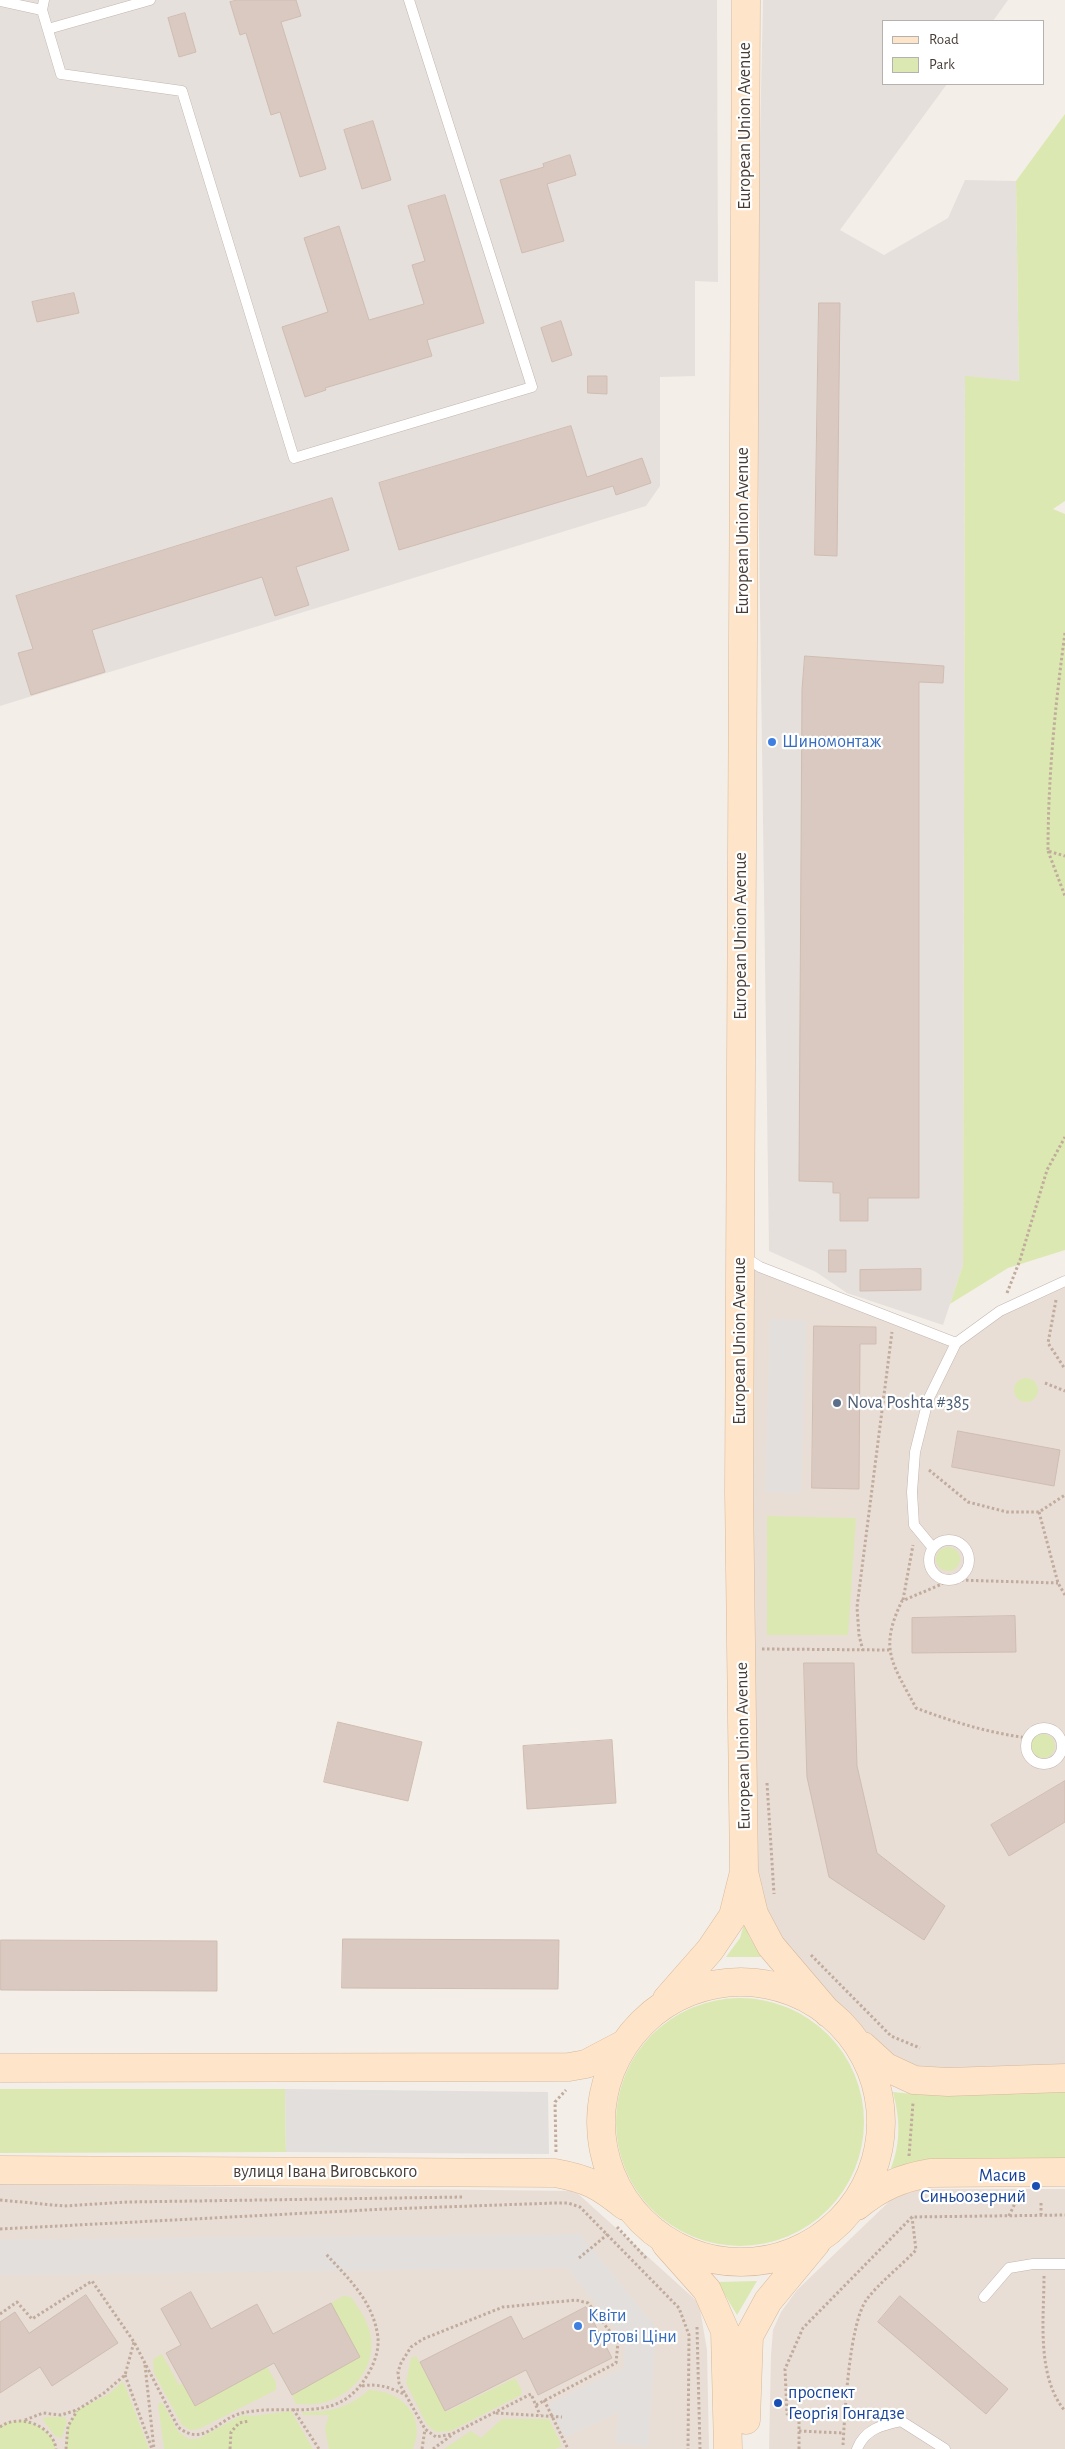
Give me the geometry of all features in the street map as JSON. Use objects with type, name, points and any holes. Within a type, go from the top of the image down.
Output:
[{"type":"main road","name":"European Union Avenue","points":[[746,0],[739,1492],[744,1872],[754,1914],[771,1946],[838,2022]]},
{"type":"main road","name":"European Union Avenue","points":[[661,2006],[710,1950],[733,1916],[744,1872]]},
{"type":"main road","points":[[728,2449],[725,2331],[707,2290],[636,2225],[610,2171],[603,2145],[601,2119],[604,2092],[612,2067],[624,2044],[641,2023],[661,2006],[684,1994],[708,1986],[733,1982],[750,1983],[784,1989],[807,1999],[838,2022],[886,2067],[914,2080],[948,2082],[1065,2078]]},
{"type":"main road","points":[[838,2022],[864,2055],[875,2082],[880,2111],[879,2140],[873,2168],[860,2195],[842,2218]]},
{"type":"main road","points":[[0,2068],[569,2067],[586,2064],[624,2044]]},
{"type":"main road","name":"вулиця Івана Виговського","points":[[0,2170],[555,2173],[583,2179],[605,2189],[636,2225]]},
{"type":"main road","points":[[746,2449],[749,2336],[768,2301],[820,2237],[876,2190],[909,2176],[930,2173],[1065,2172]]},
{"type":"main road","points":[[636,2225],[681,2249],[709,2259],[738,2262],[776,2257],[795,2251],[820,2237]]},
{"type":"lane","points":[[48,29],[150,0]]},
{"type":"lane","points":[[0,1],[43,5],[61,74],[182,91],[294,458],[532,387],[409,0]]},
{"type":"lane","points":[[740,1255],[760,1267],[956,1343]]},
{"type":"lane","points":[[933,1548],[914,1525],[912,1492],[918,1443],[928,1400],[956,1343],[1000,1311],[1065,1281]]},
{"type":"lane","points":[[949,1540],[964,1548],[969,1557],[966,1571],[952,1580],[939,1579],[929,1566],[929,1554],[942,1541],[949,1540]]},
{"type":"lane","points":[[1045,1728],[1056,1734],[1063,1746],[1055,1761],[1049,1764],[1039,1764],[1028,1754],[1026,1748],[1028,1738],[1033,1731],[1045,1728]]},
{"type":"lane","points":[[984,2298],[1010,2268],[1044,2264],[1065,2264]]},
{"type":"lane","points":[[857,2449],[865,2434],[882,2425],[901,2420],[945,2449]]},
{"type":"path","points":[[1065,633],[1054,716],[1048,851],[1065,896]]},
{"type":"path","points":[[1048,851],[1065,856]]},
{"type":"path","points":[[1000,1311],[1020,1260],[1047,1170],[1065,1137]]},
{"type":"path","points":[[1065,1281],[1054,1303],[1048,1343],[1065,1369]]},
{"type":"path","points":[[863,1652],[857,1607],[890,1339],[895,1319]]},
{"type":"path","points":[[1045,1383],[1065,1391]]},
{"type":"path","points":[[918,1443],[930,1472],[968,1502],[1007,1512],[1039,1512],[1065,1495]]},
{"type":"path","points":[[1039,1512],[1058,1583],[1065,1595]]},
{"type":"path","points":[[914,1525],[912,1558],[902,1601],[889,1637],[889,1650],[916,1708],[944,1719],[999,1734],[1028,1738]]},
{"type":"path","points":[[902,1601],[952,1580],[1058,1583]]},
{"type":"path","points":[[759,1649],[863,1652],[889,1650]]},
{"type":"path","points":[[807,1951],[891,2036],[920,2048]]},
{"type":"path","points":[[556,2157],[555,2102],[568,2088]]},
{"type":"path","points":[[909,2159],[913,2094]]},
{"type":"path","points":[[0,2200],[64,2206],[127,2202],[466,2197]]},
{"type":"path","points":[[1009,2216],[1018,2197]]},
{"type":"path","points":[[0,2229],[376,2210],[568,2203],[580,2207],[679,2308],[689,2335],[688,2449]]},
{"type":"path","points":[[1040,2203],[1040,2215]]},
{"type":"path","points":[[799,2449],[799,2414],[787,2414],[785,2369],[803,2328],[912,2217],[1065,2215]]},
{"type":"path","points":[[842,2449],[853,2342],[857,2324],[867,2300],[916,2250],[912,2217]]},
{"type":"path","points":[[636,2225],[648,2260]]},
{"type":"path","points":[[579,2258],[608,2234]]},
{"type":"path","points":[[0,2314],[17,2302],[32,2319],[92,2281],[134,2342],[178,2427],[188,2435],[198,2436],[241,2413],[293,2409],[318,2410],[342,2402],[361,2386],[374,2364],[376,2354],[378,2339],[372,2313],[358,2288],[325,2253]]},
{"type":"path","points":[[1044,2264],[1046,2360],[1050,2386],[1065,2411]]},
{"type":"path","points":[[452,2434],[436,2436],[425,2430],[399,2383],[398,2372],[411,2347],[423,2339],[503,2307],[576,2300],[588,2303],[618,2342],[616,2363],[536,2405]]},
{"type":"path","points":[[697,2323],[699,2336],[700,2449]]},
{"type":"path","points":[[134,2342],[126,2375],[153,2449]]},
{"type":"path","points":[[144,2362],[153,2449]]},
{"type":"path","points":[[0,2427],[5,2423],[25,2420],[43,2413],[61,2415],[77,2410],[104,2394],[126,2375]]},
{"type":"path","points":[[361,2386],[372,2384],[388,2387],[406,2395]]},
{"type":"path","points":[[433,2449],[452,2434],[531,2394],[540,2414]]},
{"type":"path","points":[[544,2400],[568,2449]]},
{"type":"path","points":[[293,2409],[319,2449]]},
{"type":"path","points":[[25,2420],[44,2428],[56,2447],[65,2447],[68,2426],[77,2410]]},
{"type":"path","points":[[495,2412],[562,2417]]},
{"type":"path","points":[[230,2449],[231,2432],[239,2423],[249,2421]]},
{"type":"path","points":[[422,2449],[425,2430]]},
{"type":"path","points":[[799,2431],[843,2433]]},
{"type":"shaded area","points":[[0,0],[717,0],[718,282],[695,281],[695,376],[660,377],[660,486],[646,506],[0,706]]},
{"type":"shaded area","points":[[763,0],[1008,0],[994,20],[882,20],[882,85],[946,85],[840,230],[884,255],[948,218],[965,180],[1016,181],[1019,381],[965,377],[963,1265],[943,1325],[847,1293],[816,1272],[769,1251],[756,321]]},
{"type":"shaded area","points":[[740,1255],[956,1343],[1000,1311],[1065,1280],[1065,2078],[886,2067],[847,2031],[794,1975],[754,1914]]},
{"type":"shaded area","points":[[770,1319],[806,1321],[801,1493],[765,1492]]},
{"type":"shaded area","points":[[285,2089],[548,2092],[549,2154],[286,2152]]},
{"type":"shaded area","points":[[0,2184],[575,2191],[699,2303],[707,2350],[709,2449],[0,2449]]},
{"type":"shaded area","points":[[923,2189],[1065,2189],[1065,2449],[769,2449],[773,2330],[781,2312],[797,2290],[895,2196]]},
{"type":"shaded area","points":[[580,2234],[656,2328],[648,2447],[616,2443],[619,2412],[565,2437],[549,2404],[624,2368],[625,2341],[568,2268],[0,2275],[0,2240]]},
{"type":"green space","points":[[1065,114],[1065,501],[1053,509],[1065,514],[1065,1250],[1008,1268],[950,1304],[963,1265],[965,376],[1019,381],[1016,181]]},
{"type":"green space","points":[[1026,1378],[1035,1381],[1038,1390],[1035,1399],[1026,1402],[1017,1399],[1014,1390],[1017,1381]]},
{"type":"green space","points":[[767,1516],[856,1518],[848,1635],[767,1635]]},
{"type":"green space","points":[[948,1547],[957,1550],[960,1559],[957,1568],[948,1571],[939,1568],[936,1559],[939,1550]]},
{"type":"green space","points":[[1043,1734],[1052,1737],[1055,1746],[1052,1755],[1043,1758],[1034,1755],[1031,1746],[1034,1737]]},
{"type":"green space","points":[[745,1921],[749,1936],[761,1957],[726,1957],[740,1938]]},
{"type":"green space","points":[[728,1998],[752,1998],[776,2003],[799,2012],[828,2034],[844,2053],[855,2074],[862,2098],[864,2122],[862,2146],[855,2170],[844,2191],[828,2210],[809,2226],[788,2237],[752,2246],[728,2246],[704,2241],[681,2232],[661,2218],[644,2201],[630,2181],[621,2158],[616,2134],[616,2110],[621,2086],[630,2063],[644,2043],[661,2026],[681,2012],[704,2003]]},
{"type":"green space","points":[[0,2089],[285,2089],[286,2152],[0,2153]]},
{"type":"green space","points":[[1065,2091],[1065,2165],[891,2168],[898,2140],[897,2112],[893,2092],[913,2094]]},
{"type":"green space","points":[[757,2281],[737,2315],[717,2282]]},
{"type":"green space","points":[[343,2296],[351,2297],[369,2328],[371,2351],[364,2373],[357,2382],[338,2397],[316,2404],[296,2404],[292,2395],[360,2357],[331,2303]]},
{"type":"green space","points":[[162,2354],[179,2385],[183,2384],[195,2406],[267,2367],[276,2382],[276,2390],[199,2429],[190,2430],[182,2425],[154,2373],[153,2359]]},
{"type":"green space","points":[[416,2356],[446,2412],[515,2378],[522,2391],[521,2395],[451,2431],[436,2432],[427,2425],[406,2383],[411,2358]]},
{"type":"green space","points":[[122,2382],[149,2449],[66,2449],[68,2426],[77,2410],[109,2394]]},
{"type":"green space","points":[[369,2390],[381,2391],[391,2395],[401,2400],[408,2407],[414,2416],[417,2426],[413,2449],[329,2449],[325,2428],[329,2415],[303,2415],[302,2412],[338,2408]]},
{"type":"green space","points":[[162,2402],[178,2431],[188,2439],[198,2439],[242,2415],[253,2416],[291,2411],[313,2449],[164,2449],[158,2404]]},
{"type":"green space","points":[[65,2417],[67,2421],[62,2438],[55,2436],[42,2419]]},
{"type":"green space","points":[[502,2419],[549,2419],[562,2446],[555,2449],[444,2449],[471,2431],[481,2438]]},
{"type":"green space","points":[[25,2420],[49,2434],[55,2443],[56,2449],[0,2449],[0,2427],[5,2423]]},
{"type":"building","points":[[238,0],[296,0],[301,16],[281,22],[326,169],[300,177],[280,112],[271,115],[246,33],[240,35],[230,2]]},
{"type":"building","points":[[185,13],[196,52],[179,57],[168,18]]},
{"type":"building","points":[[373,121],[391,180],[362,189],[344,130]]},
{"type":"building","points":[[570,155],[576,175],[547,184],[564,241],[522,253],[500,180],[544,167],[543,164]]},
{"type":"building","points":[[445,195],[484,323],[427,340],[432,356],[325,388],[326,390],[305,397],[282,327],[328,312],[304,238],[339,226],[369,320],[424,304],[412,265],[425,261],[408,206]]},
{"type":"building","points":[[74,293],[79,313],[37,322],[32,302]]},
{"type":"building","points":[[819,303],[840,303],[837,556],[815,555]]},
{"type":"building","points":[[561,321],[572,355],[552,362],[541,328]]},
{"type":"building","points":[[588,376],[607,376],[607,394],[588,393]]},
{"type":"building","points":[[571,426],[587,477],[642,458],[651,483],[616,495],[613,486],[399,550],[379,483]]},
{"type":"building","points":[[332,498],[349,550],[296,567],[309,605],[275,616],[262,577],[92,630],[105,672],[31,695],[18,653],[33,649],[16,596]]},
{"type":"building","points":[[805,656],[944,666],[943,683],[919,682],[919,1198],[868,1198],[868,1221],[840,1221],[840,1193],[833,1193],[833,1182],[799,1181],[802,690]]},
{"type":"building","points":[[829,1250],[846,1250],[846,1272],[829,1272]]},
{"type":"building","points":[[921,1269],[921,1290],[860,1291],[860,1270]]},
{"type":"building","points":[[814,1326],[876,1327],[876,1344],[860,1344],[859,1489],[812,1488]]},
{"type":"building","points":[[958,1431],[1060,1450],[1054,1486],[952,1467]]},
{"type":"building","points":[[1015,1616],[1016,1652],[912,1653],[912,1618]]},
{"type":"building","points":[[804,1663],[854,1663],[857,1766],[877,1853],[945,1906],[924,1940],[829,1877],[807,1777]]},
{"type":"building","points":[[338,1722],[422,1742],[408,1801],[324,1782]]},
{"type":"building","points":[[612,1740],[616,1803],[527,1809],[523,1746]]},
{"type":"building","points":[[1065,1781],[1065,1822],[1009,1856],[991,1825]]},
{"type":"building","points":[[343,1939],[559,1940],[558,1989],[342,1988]]},
{"type":"building","points":[[1,1940],[217,1941],[217,1991],[1,1990]]},
{"type":"building","points":[[191,2292],[211,2329],[257,2304],[273,2334],[331,2303],[360,2357],[292,2395],[274,2363],[195,2406],[166,2353],[181,2345],[161,2309]]},
{"type":"building","points":[[86,2295],[118,2343],[52,2386],[40,2367],[0,2393],[0,2322],[15,2312],[29,2333]]},
{"type":"building","points":[[900,2296],[1008,2389],[986,2414],[878,2322]]},
{"type":"building","points":[[586,2307],[612,2358],[538,2395],[526,2370],[445,2411],[420,2362],[511,2316],[523,2339]]},
{"type":"place","name":"Шиномонтаж","points":[[772,742]]},
{"type":"place","name":"Nova Poshta #385","points":[[837,1403]]},
{"type":"place","name":"Масив Синьоозерний","points":[[1036,2186]]},
{"type":"place","name":"Квіти Гуртові Ціни","points":[[578,2326]]},
{"type":"place","name":"проспект Георгія Гонгадзе","points":[[778,2403]]}]
